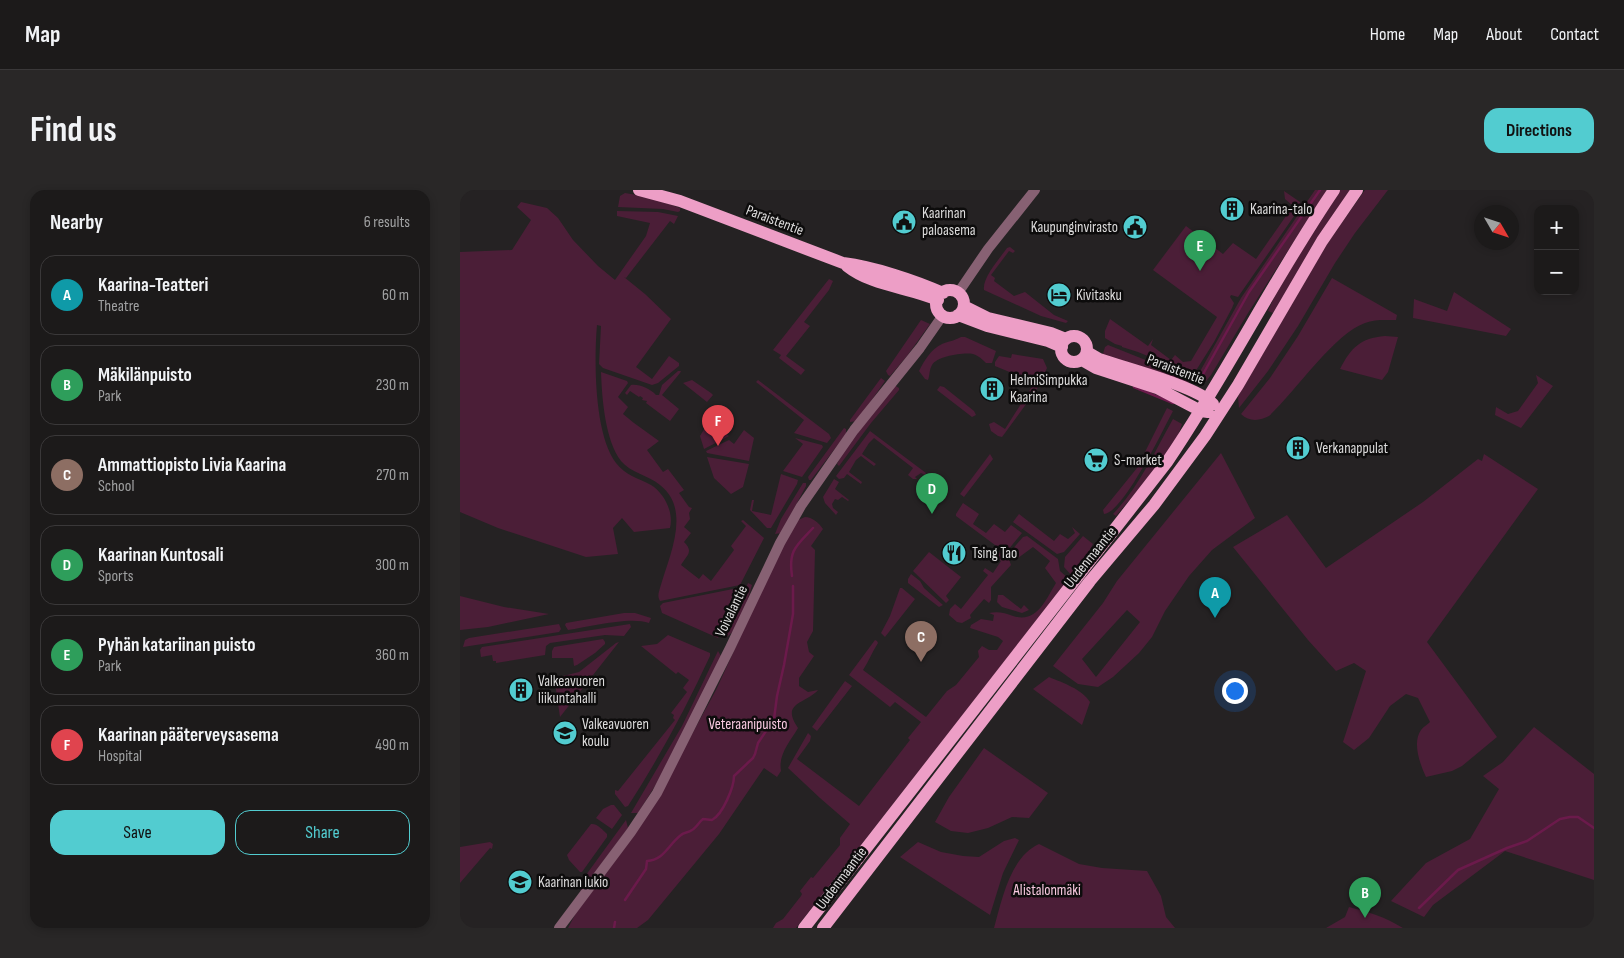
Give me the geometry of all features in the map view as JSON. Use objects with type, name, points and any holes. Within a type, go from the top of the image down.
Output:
[{"type":"main road","name":"Paraistentie","points":[[639,190],[680,201],[843,263],[855,273],[864,277],[940,296]]},
{"type":"main road","name":"Uudenmaantie","points":[[804,928],[1142,496],[1201,411],[1282,272],[1334,190]]},
{"type":"main road","name":"Uudenmaantie","points":[[823,928],[1090,582],[1164,492],[1221,413],[1297,282],[1357,190]]},
{"type":"main road","points":[[949,290],[958,293],[963,298],[961,310],[951,317],[943,315],[938,308],[940,296],[949,290]]},
{"type":"main road","points":[[961,310],[987,326],[1048,341],[1064,343],[1074,337],[1081,339],[1086,344],[1084,356],[1074,362],[1067,360],[1062,354],[1064,343]]},
{"type":"main road","name":"Paraistentie","points":[[1084,356],[1099,359],[1188,389],[1208,399],[1221,413]]},
{"type":"main road","name":"Paraistentie","points":[[1084,356],[1096,368],[1157,388],[1201,411],[1221,413]]},
{"type":"street","points":[[958,293],[988,249],[1035,190]]},
{"type":"street","name":"Voivalantie","points":[[560,928],[627,838],[657,792],[800,506],[854,430],[920,348],[943,315]]},
{"type":"green space","points":[[1315,190],[1327,190],[1248,313],[1211,375],[1206,381],[1193,384],[1241,298]]},
{"type":"green space","points":[[1339,190],[1350,190],[1273,313],[1268,311],[1280,284]]},
{"type":"green space","points":[[1365,190],[1388,190],[1335,263],[1298,326],[1268,371],[1239,408],[1238,397],[1242,389],[1326,245]]},
{"type":"green space","points":[[1284,191],[1300,202],[1301,206],[1238,297],[1231,295],[1230,297],[1234,303],[1232,308],[1195,372],[1189,373],[1122,347],[1105,338],[1105,331],[1110,319],[1148,346],[1153,339],[1151,345],[1171,360],[1175,355],[1183,362],[1191,361],[1217,317],[1153,270],[1186,226],[1223,254],[1233,243],[1256,259],[1293,206],[1285,199]]},
{"type":"green space","points":[[625,193],[654,198],[680,208],[680,211],[618,207],[620,196]]},
{"type":"green space","points":[[521,202],[547,208],[558,218],[573,240],[598,266],[615,280],[646,236],[650,223],[617,216],[617,211],[658,212],[678,216],[674,224],[670,221],[626,278],[624,277],[671,319],[636,367],[652,379],[669,356],[679,363],[679,366],[658,383],[652,385],[603,368],[599,364],[601,326],[597,325],[597,396],[603,434],[609,450],[623,471],[656,488],[664,498],[671,516],[670,528],[634,532],[622,518],[613,528],[618,554],[586,557],[498,528],[460,512],[460,252],[512,250],[531,220],[517,207]]},
{"type":"green space","points":[[1010,247],[1015,251],[1013,253],[1009,251],[991,275],[995,278],[994,281],[1014,296],[1025,292],[1054,315],[1068,321],[1066,323],[1041,316],[984,290],[989,274],[1007,248]]},
{"type":"green space","points":[[1332,278],[1397,315],[1396,320],[1373,321],[1353,329],[1328,350],[1269,416],[1255,420],[1244,417],[1241,414],[1270,378],[1298,336]]},
{"type":"green space","points":[[829,279],[833,281],[829,290],[804,322],[810,326],[786,356],[805,370],[801,375],[779,358],[781,355],[773,350]]},
{"type":"green space","points":[[1454,292],[1511,329],[1506,336],[1413,318],[1414,299],[1447,311]]},
{"type":"green space","points":[[921,320],[930,324],[907,356],[890,376],[888,375],[886,371]]},
{"type":"green space","points":[[1385,336],[1398,337],[1388,372],[1382,380],[1340,369],[1348,355],[1357,345],[1369,339]]},
{"type":"green space","points":[[961,337],[996,351],[992,363],[986,363],[973,354],[951,355],[935,362],[931,367],[928,380],[925,379],[919,371],[931,352],[942,344]]},
{"type":"green space","points":[[1108,345],[1188,377],[1191,381],[1188,383],[1102,357],[1105,347]]},
{"type":"green space","points":[[1012,354],[1043,359],[1047,368],[1037,389],[1002,437],[991,431],[989,424],[994,422],[1005,429],[1033,385],[1024,378],[995,366],[999,356],[1011,358]]},
{"type":"green space","points":[[678,371],[681,371],[662,395],[679,409],[670,421],[646,403],[647,401],[642,400],[643,398],[640,396],[630,391],[627,395],[625,393],[631,385],[638,385],[659,395],[662,385]]},
{"type":"green space","points":[[601,372],[627,381],[628,383],[618,397],[628,407],[623,414],[659,441],[647,450],[663,472],[668,469],[684,490],[679,493],[689,507],[692,508],[689,513],[690,519],[684,527],[691,533],[684,542],[689,551],[681,565],[699,579],[703,574],[711,581],[734,550],[731,546],[746,526],[741,521],[743,520],[764,538],[740,585],[660,601],[659,593],[675,534],[675,507],[670,495],[660,485],[625,465],[616,452],[611,442],[605,418]]},
{"type":"green space","points":[[1536,375],[1553,386],[1521,428],[1495,415],[1496,407],[1508,414],[1518,411],[1538,383]]},
{"type":"green space","points":[[881,378],[885,381],[857,421],[850,422],[850,420]]},
{"type":"green space","points":[[692,380],[713,395],[707,402],[683,383]]},
{"type":"green space","points":[[758,380],[829,434],[831,438],[827,443],[794,433],[804,420],[756,382]]},
{"type":"green space","points":[[894,385],[899,390],[871,423],[839,466],[837,464],[845,448]]},
{"type":"green space","points":[[940,386],[944,387],[974,411],[976,415],[972,417],[937,390]]},
{"type":"green space","points":[[1167,408],[1173,411],[1132,486],[1112,510],[1104,514],[1103,510],[1137,468]]},
{"type":"green space","points":[[1173,419],[1182,424],[1171,448],[1154,472],[1116,516],[1113,514],[1139,481]]},
{"type":"green space","points":[[709,421],[729,436],[704,449],[700,436]]},
{"type":"green space","points":[[844,428],[846,429],[846,434],[811,480],[809,480],[808,477]]},
{"type":"green space","points":[[744,430],[754,438],[749,461],[707,453],[706,451],[729,440],[734,444]]},
{"type":"green space","points":[[870,431],[926,473],[925,475],[921,473],[915,477],[917,479],[913,479],[908,475],[913,468],[874,438],[862,454],[876,464],[874,466],[861,456],[856,460],[849,472],[862,482],[861,484],[847,474],[844,478],[839,479],[836,476]]},
{"type":"green space","points":[[795,438],[822,445],[823,447],[802,477],[783,471],[803,444]]},
{"type":"green space","points":[[1221,453],[1255,518],[1212,550],[1189,576],[1165,611],[1152,637],[1139,653],[1113,677],[1098,687],[1078,684],[1053,666],[1103,603],[1117,581]],"holes":[[[1127,610],[1140,622],[1096,677],[1082,659]]]},
{"type":"green space","points":[[990,454],[993,459],[964,497],[960,494]]},
{"type":"green space","points":[[1484,454],[1538,489],[1427,642],[1497,737],[1462,766],[1452,771],[1426,777],[1419,760],[1417,741],[1421,730],[1430,722],[1418,698],[1406,694],[1390,706],[1369,738],[1354,750],[1343,742],[1366,671],[1354,663],[1336,671],[1308,640],[1233,547],[1287,515],[1326,568],[1423,502],[1478,459],[1482,461]]},
{"type":"green space","points":[[707,457],[749,464],[743,487],[731,494],[714,478]]},
{"type":"green space","points":[[781,474],[798,480],[797,484],[771,528],[767,528],[750,510],[752,500],[754,500],[752,511],[771,515]]},
{"type":"green space","points":[[834,479],[839,482],[835,489],[849,500],[842,497],[838,500],[835,499],[832,504],[833,508],[838,512],[836,515],[825,503],[823,497]]},
{"type":"green space","points":[[803,483],[806,483],[806,486],[781,533],[775,534],[781,519]]},
{"type":"green space","points":[[963,503],[979,514],[973,524],[986,533],[994,524],[1005,532],[1011,525],[1022,533],[1008,550],[1003,551],[956,516]]},
{"type":"green space","points":[[1019,514],[1054,541],[1060,534],[1068,539],[1075,533],[1072,527],[1080,534],[1064,552],[1057,554],[1013,522]]},
{"type":"green space","name":"Veteraanipuisto","points":[[805,517],[815,521],[823,529],[811,546],[815,550],[813,631],[807,642],[809,652],[814,656],[799,678],[799,686],[808,692],[818,690],[793,708],[793,719],[798,728],[788,743],[781,759],[781,771],[777,777],[764,768],[719,834],[648,920],[637,928],[568,928],[578,909],[667,780],[716,690],[777,557],[798,520]]},
{"type":"green space","points":[[1027,536],[1058,559],[1060,571],[1069,579],[796,928],[773,928],[776,923],[783,919],[801,896],[800,891],[811,877],[813,878],[840,845],[840,838],[850,824],[788,768],[808,733],[811,736],[810,741],[797,759],[859,806],[910,740],[908,738],[921,722],[895,702],[890,707],[849,675],[875,640],[877,641],[878,643],[863,670],[926,717],[979,657],[978,651],[982,646],[989,650],[997,650],[1003,641],[998,637],[970,628],[971,625],[981,619],[993,621],[994,615],[989,613],[992,612],[1021,618],[1035,613],[1044,603],[1056,583],[1045,568],[1050,561],[1033,547],[1018,558],[1010,554],[1023,537]]},
{"type":"green space","points":[[1083,536],[1093,544],[1072,576],[1064,567],[1065,557]]},
{"type":"green space","points":[[996,550],[1009,559],[1011,565],[991,587],[991,600],[989,603],[984,599],[970,615],[971,618],[962,623],[957,622],[949,615],[950,609],[955,604],[961,609],[988,575],[983,571],[985,568],[993,573],[1001,561],[992,554]]},
{"type":"green space","points":[[929,552],[961,577],[946,596],[949,600],[946,603],[913,571]]},
{"type":"green space","points":[[911,574],[943,605],[939,607],[908,583]]},
{"type":"green space","points":[[748,583],[752,585],[739,622],[730,635],[725,638]]},
{"type":"green space","points":[[900,588],[915,599],[885,637],[881,633],[890,616]]},
{"type":"green space","points":[[733,589],[739,590],[739,593],[718,638],[662,613],[660,606],[663,603]]},
{"type":"green space","points":[[998,595],[1003,595],[1021,609],[1024,605],[1029,610],[1022,613],[1002,607],[997,602]]},
{"type":"green space","points":[[460,596],[504,607],[549,614],[488,627],[460,630]]},
{"type":"green space","points":[[624,613],[635,613],[651,618],[649,623],[621,621],[568,630],[565,625],[566,623]]},
{"type":"green space","points":[[559,624],[561,629],[559,632],[463,647],[465,640],[469,638]]},
{"type":"green space","points":[[630,624],[631,627],[624,636],[605,635],[550,643],[546,646],[545,655],[496,663],[496,661],[493,661],[492,655],[481,657],[480,650],[482,647]]},
{"type":"green space","points":[[668,635],[710,653],[710,656],[682,714],[628,806],[625,807],[615,794],[615,790],[618,791],[675,720],[673,718],[674,715],[671,713],[687,692],[683,688],[689,680],[678,672],[676,674],[641,646],[657,644]]},
{"type":"green space","points":[[603,639],[605,644],[577,665],[574,666],[573,658],[552,658],[554,647]]},
{"type":"green space","points":[[619,642],[560,717],[555,683],[564,681],[563,676],[579,672]]},
{"type":"green space","points":[[718,651],[721,656],[665,770],[638,813],[631,813],[682,726]]},
{"type":"green space","points":[[1049,677],[1066,684],[1087,697],[1090,702],[1082,725],[1033,689]]},
{"type":"green space","points":[[845,681],[852,686],[817,731],[812,727]]},
{"type":"green space","points":[[1534,727],[1594,774],[1594,880],[1505,851],[1433,905],[1424,917],[1391,901],[1426,863],[1470,839],[1499,789],[1483,776],[1503,762]]},
{"type":"green space","points":[[984,748],[1048,793],[1029,818],[1012,817],[988,828],[968,833],[951,831],[935,822],[949,797]]},
{"type":"green space","points":[[614,805],[622,815],[612,829],[596,818],[603,809]]},
{"type":"green space","points":[[626,820],[628,828],[581,891],[578,886]]},
{"type":"green space","points":[[591,824],[600,827],[607,834],[607,837],[582,872],[580,872],[567,855]]},
{"type":"green space","points":[[1015,838],[1019,840],[1003,873],[990,915],[900,857],[918,842],[941,852],[979,857],[1004,841]]},
{"type":"green space","points":[[490,842],[493,844],[492,849],[490,848],[460,883],[460,847]]},
{"type":"green space","name":"Alistalonmäki","points":[[1039,844],[1079,864],[1102,868],[1147,871],[1161,896],[1166,917],[1175,928],[994,928],[1004,893],[1014,869],[1029,850]]},
{"type":"green space","points":[[1349,907],[1377,915],[1403,928],[1326,928],[1345,917]]},
{"type":"waterway","points":[[1195,381],[1202,376],[1249,292],[1320,190]]},
{"type":"waterway","points":[[1134,387],[1173,403]]},
{"type":"waterway","points":[[792,576],[791,560],[795,549],[813,528]]},
{"type":"waterway","points":[[625,900],[646,869],[647,861],[658,858],[683,833],[689,832],[703,819],[712,820],[716,817],[730,793],[734,776],[753,758],[758,743],[774,719],[793,614],[793,586]]},
{"type":"waterway","points":[[1419,908],[1458,870],[1527,841],[1560,819],[1578,817],[1594,828]]},
{"type":"waterway","points":[[614,928],[615,922]]},
{"type":"place","name":"Kaarina-talo","points":[[1232,209]]},
{"type":"place","name":"Kaarinan paloasema","points":[[904,222]]},
{"type":"place","name":"Kaupunginvirasto","points":[[1135,227]]},
{"type":"place","name":"Pyhän katariinan puisto","points":[[1200,271]]},
{"type":"place","name":"Kivitasku","points":[[1059,295]]},
{"type":"place","name":"HelmiSimpukka Kaarina","points":[[992,389]]},
{"type":"place","name":"Kaarinan pääterveysasema","points":[[718,446]]},
{"type":"place","name":"Verkanappulat","points":[[1298,448]]},
{"type":"place","name":"S-market","points":[[1096,460]]},
{"type":"place","name":"Kaarinan Kuntosali","points":[[932,514]]},
{"type":"place","name":"Tsing Tao","points":[[954,553]]},
{"type":"place","name":"Kaarina-Teatteri","points":[[1215,618]]},
{"type":"place","name":"Ammattiopisto Livia Kaarina","points":[[921,662]]},
{"type":"place","name":"Valkeavuoren liikuntahalli","points":[[521,690]]},
{"type":"place","name":"Valkeavuoren koulu","points":[[565,733]]},
{"type":"place","name":"Kaarinan lukio","points":[[520,882]]},
{"type":"place","name":"Mäkilänpuisto","points":[[1365,918]]}]
